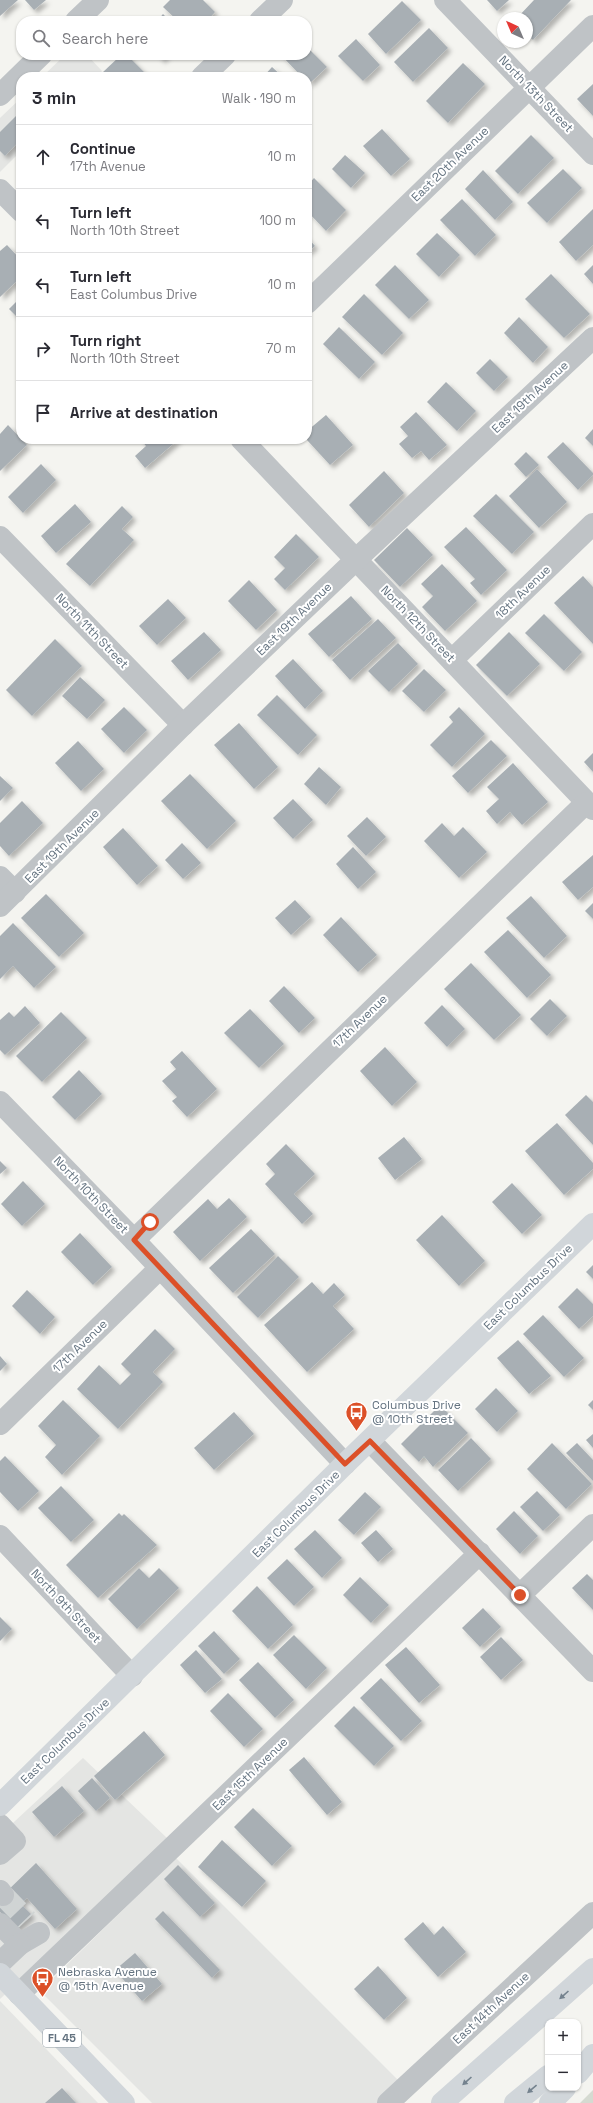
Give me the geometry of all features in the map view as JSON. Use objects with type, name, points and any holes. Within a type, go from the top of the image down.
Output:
[{"type":"main road","name":"East Columbus Drive","points":[[0,1805],[345,1464],[593,1224]]},
{"type":"main road","points":[[442,2103],[593,1969]]},
{"type":"main road","name":"FL 45","points":[[0,1974],[124,2103]]},
{"type":"main road","points":[[580,2055],[593,2048]]},
{"type":"main road","points":[[581,2070],[593,2056]]},
{"type":"main road","points":[[515,2103],[545,2078]]},
{"type":"main road","points":[[550,2103],[562,2091]]},
{"type":"street","points":[[81,16],[98,0]]},
{"type":"street","points":[[265,16],[282,0]]},
{"type":"street","name":"North 13th Street","points":[[445,0],[593,154]]},
{"type":"street","name":"East 20th Avenue","points":[[312,298],[593,26]]},
{"type":"street","points":[[23,72],[36,60]]},
{"type":"street","points":[[207,72],[220,60]]},
{"type":"street","points":[[0,94],[16,79]]},
{"type":"street","points":[[0,190],[16,207]]},
{"type":"street","name":"East 19th Avenue","points":[[8,899],[183,725],[356,560],[593,338]]},
{"type":"street","name":"North 12th Street","points":[[246,444],[590,806]]},
{"type":"street","name":"18th Avenue","points":[[452,660],[593,524]]},
{"type":"street","name":"North 11th Street","points":[[0,537],[183,725]]},
{"type":"street","name":"17th Avenue","points":[[134,1240],[590,806]]},
{"type":"street","points":[[0,877],[8,899]]},
{"type":"street","name":"North 10th Street","points":[[0,1102],[134,1240],[345,1464]]},
{"type":"street","name":"17th Avenue","points":[[0,1424],[160,1268]]},
{"type":"street","points":[[370,1441],[593,1671]]},
{"type":"street","points":[[520,1595],[593,1525]]},
{"type":"street","name":"North 9th Street","points":[[0,1536],[132,1676]]},
{"type":"street","name":"East 15th Avenue","points":[[19,1994],[480,1554]]},
{"type":"street","points":[[0,1825],[15,1840],[0,1854]]},
{"type":"street","name":"East 14th Avenue","points":[[388,2103],[593,1912]]},
{"type":"street","points":[[0,1924],[20,1944]]},
{"type":"street","points":[[0,1963],[20,1944],[33,1926],[60,1956]]},
{"type":"shaded area","points":[[60,60],[92,60],[102,71],[101,72],[47,72]]},
{"type":"shaded area","points":[[16,103],[16,156],[0,172],[0,118]]},
{"type":"shaded area","points":[[83,1758],[168,1839],[0,1999],[0,1835]]},
{"type":"shaded area","points":[[176,1858],[401,2083],[379,2103],[152,2103],[40,1991]]},
{"type":"shaded area","points":[[0,2001],[98,2103],[0,2103]]},
{"type":"shaded area","points":[[593,2090],[593,2103],[580,2103]]},
{"type":"building","points":[[0,0],[18,0],[0,16]]},
{"type":"building","points":[[25,0],[46,0],[34,10]]},
{"type":"building","points":[[170,0],[203,0],[215,12],[211,16],[173,16],[163,7]]},
{"type":"building","points":[[487,0],[509,0],[497,11]]},
{"type":"building","points":[[534,0],[571,0],[533,40],[533,12],[523,12]]},
{"type":"building","points":[[402,1],[421,20],[386,54],[368,34]]},
{"type":"building","points":[[429,28],[448,48],[413,82],[394,62]]},
{"type":"building","points":[[356,39],[380,65],[363,81],[338,56]]},
{"type":"building","points":[[312,52],[327,67],[312,81],[312,72],[297,72],[286,60],[312,60]]},
{"type":"building","points":[[116,60],[132,60],[144,72],[103,72]]},
{"type":"building","points":[[463,63],[485,84],[448,123],[426,101]]},
{"type":"building","points":[[272,67],[278,72],[268,72]]},
{"type":"building","points":[[593,84],[593,116],[577,99]]},
{"type":"building","points":[[16,116],[16,144],[5,156],[0,151],[0,132]]},
{"type":"building","points":[[382,129],[410,159],[391,176],[363,146]]},
{"type":"building","points":[[531,135],[554,158],[518,194],[495,171]]},
{"type":"building","points":[[345,155],[365,173],[351,188],[332,169]]},
{"type":"building","points":[[563,169],[582,188],[547,223],[527,203]]},
{"type":"building","points":[[483,170],[513,202],[495,220],[465,189]]},
{"type":"building","points":[[314,178],[346,210],[326,231],[312,216],[312,180]]},
{"type":"building","points":[[462,199],[496,235],[475,256],[440,220]]},
{"type":"building","points":[[593,209],[593,245],[576,261],[559,242]]},
{"type":"building","points":[[437,233],[460,255],[439,277],[416,254]]},
{"type":"building","points":[[7,245],[16,255],[16,282],[0,297],[0,251]]},
{"type":"building","points":[[395,265],[429,300],[409,319],[375,285]]},
{"type":"building","points":[[593,265],[593,284],[584,274]]},
{"type":"building","points":[[551,274],[590,314],[564,338],[525,299]]},
{"type":"building","points":[[364,294],[403,333],[382,355],[342,317]]},
{"type":"building","points":[[16,302],[16,316],[9,309]]},
{"type":"building","points":[[519,317],[548,347],[533,363],[504,333]]},
{"type":"building","points":[[339,327],[375,362],[359,379],[323,344]]},
{"type":"building","points":[[490,359],[508,377],[494,391],[476,373]]},
{"type":"building","points":[[446,382],[476,411],[457,431],[427,402]]},
{"type":"building","points":[[416,412],[447,445],[429,460],[421,451],[412,458],[399,444],[408,436],[400,427]]},
{"type":"building","points":[[326,415],[353,445],[330,465],[311,444],[312,444],[312,427]]},
{"type":"building","points":[[8,425],[16,433],[16,444],[27,445],[0,471],[0,434]]},
{"type":"building","points":[[593,429],[593,446],[585,438]]},
{"type":"building","points":[[563,442],[593,473],[593,475],[578,490],[547,457]]},
{"type":"building","points":[[144,444],[173,444],[145,468],[135,456],[146,446]]},
{"type":"building","points":[[526,452],[539,465],[526,477],[514,464]]},
{"type":"building","points":[[41,464],[56,480],[23,513],[8,497]]},
{"type":"building","points":[[537,469],[567,502],[539,528],[509,496]]},
{"type":"building","points":[[384,471],[404,493],[369,527],[349,505]]},
{"type":"building","points":[[496,494],[534,532],[512,554],[473,516]]},
{"type":"building","points":[[75,504],[91,522],[56,553],[41,536]]},
{"type":"building","points":[[122,506],[133,517],[122,529],[134,540],[90,586],[66,564]]},
{"type":"building","points":[[466,527],[507,570],[481,595],[470,583],[475,579],[444,547]]},
{"type":"building","points":[[407,528],[433,555],[400,587],[374,560]]},
{"type":"building","points":[[296,534],[319,557],[285,590],[274,579],[285,568],[274,557]]},
{"type":"building","points":[[442,564],[477,601],[445,631],[422,607],[433,596],[421,584]]},
{"type":"building","points":[[583,576],[593,587],[593,644],[554,603]]},
{"type":"building","points":[[249,580],[277,610],[256,630],[228,601]]},
{"type":"building","points":[[351,596],[372,619],[329,657],[308,634]]},
{"type":"building","points":[[168,599],[186,618],[157,645],[139,626]]},
{"type":"building","points":[[544,614],[582,652],[564,671],[525,633]]},
{"type":"building","points":[[378,619],[396,638],[350,680],[332,660]]},
{"type":"building","points":[[204,632],[221,650],[188,680],[171,661]]},
{"type":"building","points":[[509,632],[540,664],[507,696],[476,665]]},
{"type":"building","points":[[55,639],[82,666],[32,716],[6,690]]},
{"type":"building","points":[[398,643],[418,664],[389,692],[368,671]]},
{"type":"building","points":[[293,659],[323,691],[305,709],[275,676]]},
{"type":"building","points":[[424,669],[446,690],[424,712],[402,691]]},
{"type":"building","points":[[80,677],[105,700],[87,719],[62,696]]},
{"type":"building","points":[[277,695],[317,735],[298,755],[257,715]]},
{"type":"building","points":[[124,707],[147,730],[124,753],[101,729]]},
{"type":"building","points":[[459,707],[485,734],[452,767],[430,745],[453,722],[449,717]]},
{"type":"building","points":[[239,723],[278,767],[254,789],[214,745]]},
{"type":"building","points":[[491,740],[507,756],[468,793],[452,776]]},
{"type":"building","points":[[78,741],[104,769],[81,791],[55,763]]},
{"type":"building","points":[[593,753],[593,772],[584,762]]},
{"type":"building","points":[[513,763],[548,802],[522,825],[510,812],[497,824],[486,811],[499,799],[487,787]]},
{"type":"building","points":[[319,767],[341,787],[326,805],[304,784]]},
{"type":"building","points":[[190,774],[236,821],[207,849],[161,801]]},
{"type":"building","points":[[0,776],[13,788],[0,801]]},
{"type":"building","points":[[293,799],[313,820],[293,839],[273,818]]},
{"type":"building","points":[[22,801],[43,823],[9,856],[0,846],[0,823]]},
{"type":"building","points":[[367,817],[386,837],[366,856],[347,836]]},
{"type":"building","points":[[442,823],[454,836],[463,827],[487,852],[459,878],[424,841]]},
{"type":"building","points":[[123,828],[158,866],[137,885],[103,847]]},
{"type":"building","points":[[182,843],[201,863],[183,879],[165,860]]},
{"type":"building","points":[[353,847],[376,872],[358,889],[336,864]]},
{"type":"building","points":[[593,855],[593,887],[578,900],[562,882]]},
{"type":"building","points":[[46,894],[84,933],[59,957],[21,918]]},
{"type":"building","points":[[531,896],[567,936],[544,958],[506,918]]},
{"type":"building","points":[[295,900],[311,917],[291,935],[275,918]]},
{"type":"building","points":[[593,903],[593,919],[585,911]]},
{"type":"building","points":[[341,917],[377,955],[358,972],[323,935]]},
{"type":"building","points":[[13,923],[56,967],[34,988],[13,966],[0,979],[0,936]]},
{"type":"building","points":[[508,930],[551,975],[527,998],[484,952]]},
{"type":"building","points":[[471,963],[521,1015],[494,1040],[444,989]]},
{"type":"building","points":[[284,986],[315,1018],[299,1033],[269,1001]]},
{"type":"building","points":[[550,999],[567,1016],[547,1036],[530,1019]]},
{"type":"building","points":[[442,1005],[465,1029],[447,1047],[424,1023]]},
{"type":"building","points":[[25,1006],[40,1023],[5,1055],[0,1050],[0,1020],[9,1012],[14,1017]]},
{"type":"building","points":[[250,1009],[284,1044],[259,1068],[224,1033]]},
{"type":"building","points":[[61,1012],[87,1038],[42,1082],[16,1056]]},
{"type":"building","points":[[385,1047],[417,1082],[392,1106],[360,1071]]},
{"type":"building","points":[[182,1051],[217,1089],[187,1117],[172,1101],[177,1097],[162,1081],[176,1069],[170,1062]]},
{"type":"building","points":[[79,1070],[102,1094],[75,1120],[52,1097]]},
{"type":"building","points":[[586,1095],[593,1102],[593,1145],[565,1115]]},
{"type":"building","points":[[557,1123],[593,1163],[593,1169],[564,1195],[525,1151]]},
{"type":"building","points":[[404,1137],[422,1159],[395,1180],[378,1158]]},
{"type":"building","points":[[286,1144],[315,1174],[294,1194],[313,1214],[302,1224],[265,1184],[275,1174],[266,1164]]},
{"type":"building","points":[[0,1161],[7,1168],[0,1174]]},
{"type":"building","points":[[23,1181],[45,1204],[22,1226],[1,1204]]},
{"type":"building","points":[[512,1183],[542,1215],[522,1234],[492,1202]]},
{"type":"building","points":[[229,1198],[247,1217],[200,1261],[173,1232],[208,1199],[217,1209]]},
{"type":"building","points":[[442,1215],[485,1261],[459,1286],[416,1240]]},
{"type":"building","points":[[251,1229],[275,1254],[233,1293],[209,1268]]},
{"type":"building","points":[[80,1233],[112,1267],[93,1285],[61,1252]]},
{"type":"building","points":[[278,1256],[299,1277],[258,1318],[237,1297]]},
{"type":"building","points":[[593,1265],[593,1279],[586,1272]]},
{"type":"building","points":[[312,1282],[323,1294],[334,1283],[345,1295],[333,1306],[354,1329],[307,1372],[264,1325]]},
{"type":"building","points":[[577,1288],[593,1304],[593,1316],[579,1329],[558,1307]]},
{"type":"building","points":[[27,1290],[55,1317],[40,1334],[12,1306]]},
{"type":"building","points":[[543,1315],[584,1358],[564,1377],[523,1334]]},
{"type":"building","points":[[155,1329],[175,1349],[153,1372],[163,1382],[118,1429],[77,1389],[99,1365],[120,1385],[131,1374],[121,1364]]},
{"type":"building","points":[[518,1340],[551,1376],[529,1394],[497,1358]]},
{"type":"building","points":[[0,1356],[7,1364],[0,1371]]},
{"type":"building","points":[[496,1388],[518,1411],[497,1432],[475,1409]]},
{"type":"building","points":[[63,1400],[100,1436],[62,1475],[45,1457],[56,1445],[38,1426]]},
{"type":"building","points":[[593,1400],[593,1410],[588,1405]]},
{"type":"building","points":[[440,1405],[468,1433],[433,1467],[424,1456],[419,1462],[401,1444]]},
{"type":"building","points":[[234,1412],[254,1434],[214,1470],[194,1448]]},
{"type":"building","points":[[593,1434],[593,1448],[586,1440]]},
{"type":"building","points":[[471,1438],[491,1459],[458,1491],[438,1470]]},
{"type":"building","points":[[552,1443],[592,1484],[566,1509],[527,1469]]},
{"type":"building","points":[[577,1443],[593,1460],[593,1481],[566,1453]]},
{"type":"building","points":[[5,1456],[39,1491],[18,1511],[0,1492],[0,1461]]},
{"type":"building","points":[[61,1486],[94,1520],[71,1542],[38,1508]]},
{"type":"building","points":[[537,1491],[560,1515],[543,1531],[520,1507]]},
{"type":"building","points":[[365,1492],[381,1507],[354,1535],[338,1520]]},
{"type":"building","points":[[514,1511],[538,1536],[520,1554],[496,1529]]},
{"type":"building","points":[[119,1513],[122,1516],[124,1514],[157,1545],[98,1598],[66,1565]]},
{"type":"building","points":[[315,1530],[342,1558],[322,1578],[294,1549]]},
{"type":"building","points":[[376,1530],[393,1549],[378,1562],[361,1543]]},
{"type":"building","points":[[287,1559],[314,1587],[294,1606],[267,1578]]},
{"type":"building","points":[[139,1568],[149,1578],[159,1568],[179,1588],[137,1629],[108,1599]]},
{"type":"building","points":[[587,1574],[593,1580],[593,1610],[572,1588]]},
{"type":"building","points":[[360,1577],[389,1605],[371,1623],[343,1595]]},
{"type":"building","points":[[257,1586],[293,1625],[268,1649],[232,1611]]},
{"type":"building","points":[[483,1608],[501,1627],[480,1647],[462,1628]]},
{"type":"building","points":[[0,1617],[12,1629],[0,1641]]},
{"type":"building","points":[[214,1631],[240,1659],[224,1674],[198,1646]]},
{"type":"building","points":[[294,1635],[327,1668],[306,1689],[273,1655]]},
{"type":"building","points":[[501,1637],[523,1660],[501,1680],[480,1657]]},
{"type":"building","points":[[406,1647],[440,1685],[419,1703],[385,1665]]},
{"type":"building","points":[[196,1650],[222,1679],[205,1693],[180,1665]]},
{"type":"building","points":[[258,1662],[294,1700],[275,1718],[239,1680]]},
{"type":"building","points":[[381,1678],[422,1721],[401,1741],[360,1698]]},
{"type":"building","points":[[228,1693],[263,1729],[244,1747],[210,1711]]},
{"type":"building","points":[[354,1706],[394,1746],[374,1766],[334,1726]]},
{"type":"building","points":[[144,1731],[165,1755],[115,1800],[94,1776]]},
{"type":"building","points":[[304,1757],[342,1802],[327,1815],[289,1770]]},
{"type":"building","points":[[92,1778],[110,1798],[96,1811],[78,1791]]},
{"type":"building","points":[[62,1786],[84,1811],[54,1837],[32,1812]]},
{"type":"building","points":[[253,1808],[292,1846],[272,1866],[234,1827]]},
{"type":"building","points":[[222,1840],[266,1881],[242,1907],[198,1867]]},
{"type":"building","points":[[36,1863],[77,1909],[55,1929],[27,1898],[21,1904],[32,1915],[16,1929],[0,1912],[0,1898]]},
{"type":"building","points":[[178,1865],[215,1903],[200,1917],[164,1879]]},
{"type":"building","points":[[163,1911],[220,1970],[212,1978],[155,1919]]},
{"type":"building","points":[[423,1922],[434,1935],[443,1926],[466,1952],[438,1977],[404,1939]]},
{"type":"building","points":[[135,1953],[162,1984],[142,2001],[115,1970]]},
{"type":"building","points":[[378,1966],[407,1998],[384,2020],[354,1989]]},
{"type":"building","points":[[62,2088],[76,2103],[45,2103]]},
{"type":"tunnel","points":[[3,1895],[27,1920]]},
{"type":"place","name":"Columbus Drive @ 10th Street","points":[[357,1432]]},
{"type":"place","name":"Nebraska Avenue @ 15th Avenue","points":[[43,1998]]},
{"type":"route","points":[[150,1222],[134,1240],[345,1464],[370,1441],[520,1595]]}]
